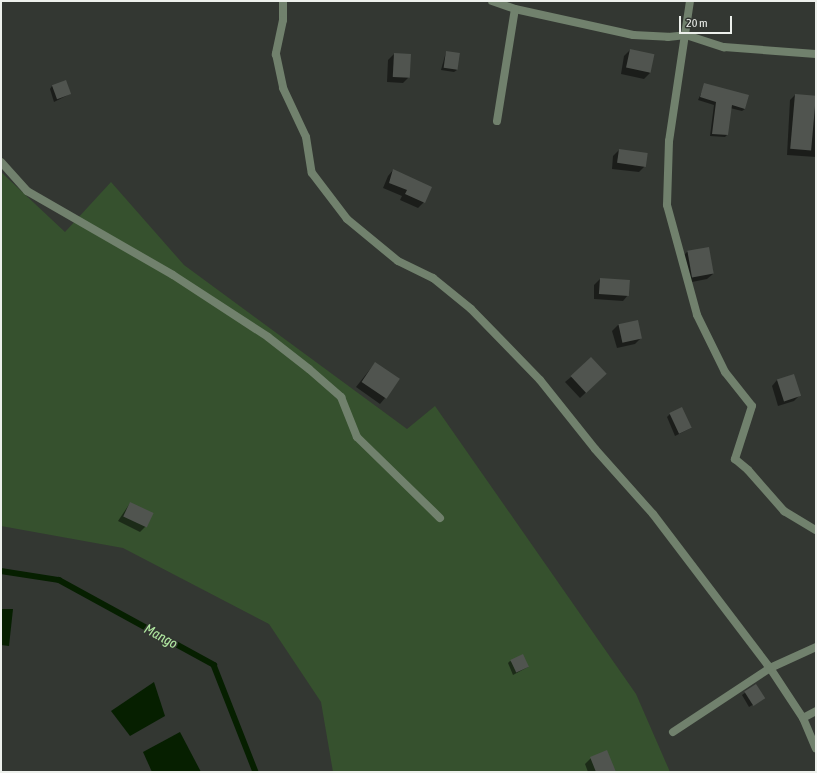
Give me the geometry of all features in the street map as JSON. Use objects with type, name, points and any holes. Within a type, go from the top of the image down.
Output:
[{"type":"street","points":[[283,1],[282,20],[276,54],[283,88],[306,137],[312,172],[347,219],[398,260],[433,278],[460,300],[540,380],[596,449],[653,514],[770,668],[803,718],[816,748]]},
{"type":"street","points":[[492,1],[515,9],[633,35],[668,37],[686,35],[724,47],[816,54]]},
{"type":"street","points":[[690,1],[669,141],[667,205],[697,315],[725,372],[752,406],[734,460],[748,470],[784,511],[816,530]]},
{"type":"street","points":[[497,121],[515,9]]},
{"type":"street","points":[[1,162],[27,191],[173,275],[268,337],[309,369],[341,397],[357,437],[440,518]]},
{"type":"street","points":[[673,732],[770,668],[816,647]]},
{"type":"street","points":[[803,718],[816,711]]},
{"type":"shaded area","points":[[1,172],[65,232],[111,182],[184,265],[407,429],[435,406],[636,694],[670,772],[333,772],[321,702],[269,624],[123,548],[1,526]]},
{"type":"shaded area","points":[[1,609],[13,609],[9,646],[1,645]]},
{"type":"shaded area","points":[[154,682],[165,716],[130,736],[111,711]]},
{"type":"shaded area","points":[[180,732],[201,772],[152,772],[143,752]]},
{"type":"building","points":[[630,49],[654,54],[651,73],[626,68]]},
{"type":"building","points":[[446,51],[460,53],[457,70],[444,68]]},
{"type":"building","points":[[394,53],[411,54],[410,78],[393,77]]},
{"type":"building","points":[[66,80],[71,94],[57,99],[52,85]]},
{"type":"building","points":[[704,83],[749,95],[745,109],[732,105],[728,135],[712,134],[716,102],[700,97]]},
{"type":"building","points":[[795,94],[816,96],[811,151],[790,149]]},
{"type":"building","points":[[619,149],[648,153],[646,167],[617,163]]},
{"type":"building","points":[[393,169],[432,187],[425,203],[405,194],[407,190],[389,183]]},
{"type":"building","points":[[709,247],[714,274],[692,277],[687,251]]},
{"type":"building","points":[[600,278],[630,280],[629,296],[599,294]]},
{"type":"building","points":[[638,320],[642,339],[622,343],[618,324]]},
{"type":"building","points":[[591,357],[607,374],[586,393],[571,376]]},
{"type":"building","points":[[375,362],[400,379],[386,399],[362,382]]},
{"type":"building","points":[[794,374],[801,396],[784,401],[777,380]]},
{"type":"building","points":[[682,407],[692,428],[679,434],[669,413]]},
{"type":"building","points":[[130,502],[154,513],[147,527],[123,517]]},
{"type":"building","points":[[523,654],[529,667],[516,673],[510,660]]},
{"type":"building","points":[[756,684],[765,698],[754,706],[744,692]]},
{"type":"building","points":[[607,750],[616,772],[596,772],[590,757]]},
{"type":"waterway","name":"Mango","points":[[1,571],[59,580],[214,665],[256,772]]}]
